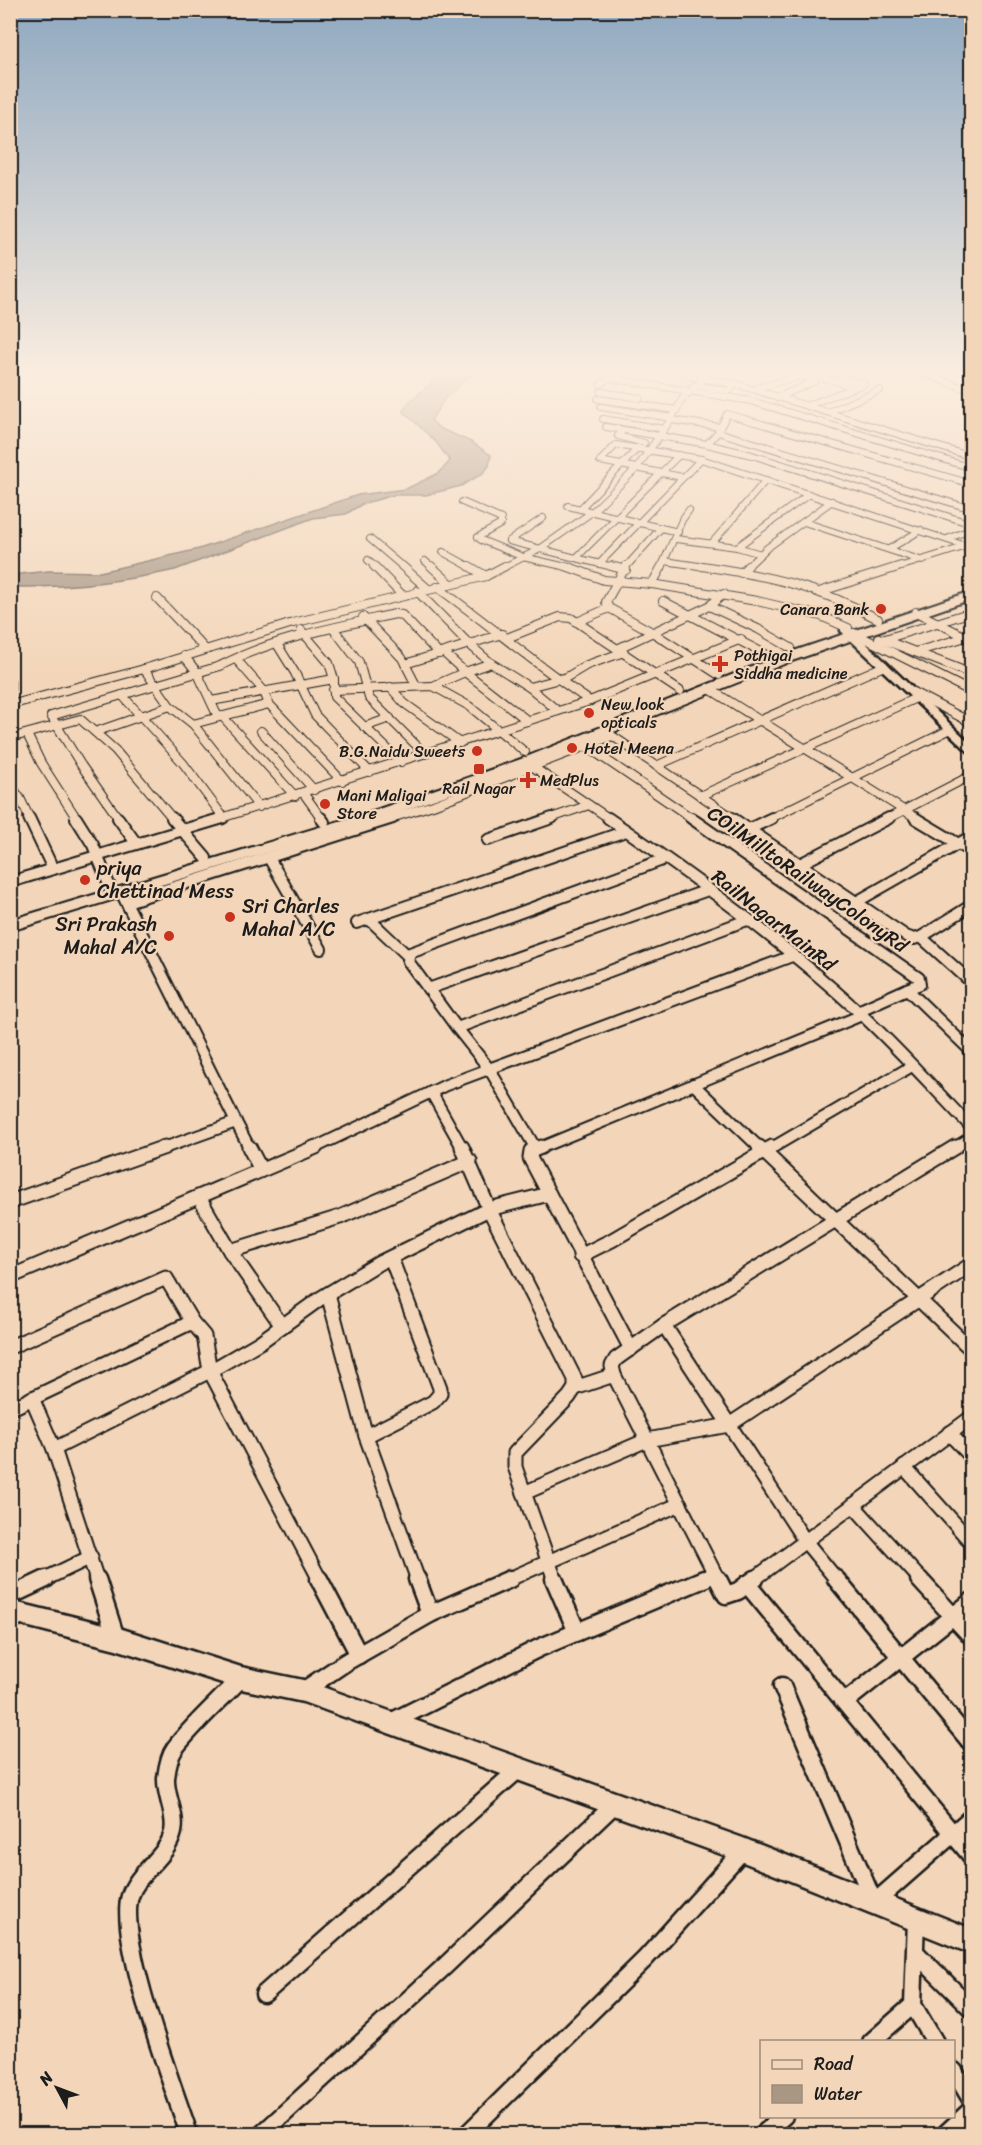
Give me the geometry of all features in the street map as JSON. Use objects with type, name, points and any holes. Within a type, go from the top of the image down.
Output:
[{"type":"highway","points":[[10,927],[382,813],[609,734],[708,688],[878,619],[969,596]]},
{"type":"highway","points":[[10,917],[119,894],[206,858],[376,806],[525,752],[769,656],[969,596]]},
{"type":"main road","points":[[852,631],[884,666],[972,752]]},
{"type":"main road","points":[[10,1611],[116,1638],[241,1678],[303,1691],[743,1850],[972,1942]]},
{"type":"street","points":[[580,509],[612,475]]},
{"type":"street","points":[[10,705],[144,669],[293,624],[417,591],[486,576],[540,549],[592,513],[630,475]]},
{"type":"street","points":[[576,558],[659,475]]},
{"type":"street","points":[[672,475],[682,477]]},
{"type":"street","points":[[751,475],[969,547]]},
{"type":"street","points":[[816,475],[972,524]]},
{"type":"street","points":[[865,475],[972,509]]},
{"type":"street","points":[[941,475],[972,484]]},
{"type":"street","points":[[599,564],[682,477]]},
{"type":"street","points":[[712,543],[766,480]]},
{"type":"street","points":[[737,547],[809,494]]},
{"type":"street","points":[[741,573],[761,554],[832,501]]},
{"type":"street","points":[[462,502],[501,519],[501,524],[478,537],[481,540],[523,557],[557,563],[604,580],[724,594],[830,617],[852,631],[972,692]]},
{"type":"street","points":[[568,506],[661,528],[677,535],[761,554]]},
{"type":"street","points":[[652,584],[689,510]]},
{"type":"street","points":[[543,518],[508,541],[626,570]]},
{"type":"street","points":[[804,522],[923,561]]},
{"type":"street","points":[[661,528],[644,543],[606,602],[609,608],[652,632],[719,675]]},
{"type":"street","points":[[947,539],[972,529]]},
{"type":"street","points":[[889,549],[921,530]]},
{"type":"street","points":[[370,539],[428,589]]},
{"type":"street","points":[[822,591],[969,547]]},
{"type":"street","points":[[443,552],[486,576]]},
{"type":"street","points":[[368,560],[402,595]]},
{"type":"street","points":[[425,561],[451,584]]},
{"type":"street","points":[[665,561],[741,573],[822,591],[878,619]]},
{"type":"street","points":[[437,587],[505,636],[557,679],[590,701]]},
{"type":"street","points":[[417,591],[491,663],[529,687],[558,711]]},
{"type":"street","points":[[529,687],[572,675],[652,632],[709,606],[724,594]]},
{"type":"street","points":[[157,598],[205,649]]},
{"type":"street","points":[[663,601],[741,639],[769,656]]},
{"type":"street","points":[[938,605],[972,621]]},
{"type":"street","points":[[709,606],[758,628],[792,648]]},
{"type":"street","points":[[576,622],[609,608]]},
{"type":"street","points":[[354,609],[405,664],[416,685]]},
{"type":"street","points":[[916,612],[969,638]]},
{"type":"street","points":[[882,640],[972,612]]},
{"type":"street","points":[[136,843],[81,765],[51,716],[229,663],[236,658],[305,634],[395,614],[402,615],[442,653],[528,721]]},
{"type":"street","points":[[405,664],[505,636],[560,617],[571,618],[680,691]]},
{"type":"street","points":[[293,624],[305,634],[329,663],[334,679],[334,697],[401,762]]},
{"type":"street","points":[[333,628],[359,662],[369,699],[425,754]]},
{"type":"street","points":[[852,631],[972,674]]},
{"type":"street","points":[[915,652],[969,638]]},
{"type":"street","points":[[10,882],[299,795],[590,701],[741,639]]},
{"type":"street","points":[[277,644],[295,673],[315,715],[370,772]]},
{"type":"street","points":[[184,656],[197,672],[220,716],[324,822]]},
{"type":"street","points":[[236,658],[263,690],[270,704],[342,781]]},
{"type":"street","points":[[432,686],[491,663]]},
{"type":"street","points":[[656,766],[884,666]]},
{"type":"street","points":[[144,669],[170,706],[193,724],[259,807]]},
{"type":"street","points":[[211,701],[334,679]]},
{"type":"street","points":[[10,682],[10,689]]},
{"type":"street","points":[[333,690],[432,686],[469,706],[525,752]]},
{"type":"street","points":[[390,687],[404,703],[460,743]]},
{"type":"street","points":[[905,687],[972,723]]},
{"type":"street","points":[[708,688],[850,779],[972,852]]},
{"type":"street","points":[[122,695],[183,763],[224,818]]},
{"type":"street","points":[[700,796],[916,698]]},
{"type":"street","points":[[193,724],[270,704]]},
{"type":"street","points":[[94,732],[170,706]]},
{"type":"street","points":[[364,727],[390,718]]},
{"type":"street","points":[[10,738],[80,719],[115,750],[206,858]]},
{"type":"street","points":[[749,829],[949,730]]},
{"type":"street","points":[[261,731],[314,790]]},
{"type":"street","points":[[27,734],[41,763],[93,845],[261,1170]]},
{"type":"street","points":[[119,894],[269,858],[433,804],[586,746],[609,734],[858,901],[906,936],[914,939],[921,937],[972,905]]},
{"type":"street","name":"COilMilltoRailwayColonyRd","points":[[586,746],[779,878],[918,978],[920,984],[908,989]]},
{"type":"street","name":"RailNagarMainRd","points":[[533,767],[708,890],[792,956],[860,1013],[972,1128]]},
{"type":"street","points":[[800,864],[972,775]]},
{"type":"street","points":[[10,784],[20,798],[53,869]]},
{"type":"street","points":[[488,840],[589,805]]},
{"type":"street","points":[[357,923],[626,831]]},
{"type":"street","points":[[858,901],[972,837]]},
{"type":"street","points":[[269,858],[321,949]]},
{"type":"street","points":[[408,956],[413,950],[665,859]]},
{"type":"street","points":[[428,990],[708,890]]},
{"type":"street","points":[[369,919],[408,956],[408,961],[428,990],[490,1070],[536,1149]]},
{"type":"street","points":[[457,1028],[747,920]]},
{"type":"street","points":[[921,937],[972,983]]},
{"type":"street","points":[[10,1277],[337,1138],[431,1092],[792,956]]},
{"type":"street","points":[[631,1349],[530,1158],[531,1151],[860,1013],[908,989],[972,1052]]},
{"type":"street","points":[[580,1256],[612,1240],[912,1066]]},
{"type":"street","points":[[693,1084],[972,1350]]},
{"type":"street","points":[[431,1092],[470,1161],[489,1209],[575,1379],[575,1388],[569,1397],[515,1453],[515,1467],[547,1561],[577,1632]]},
{"type":"street","points":[[10,1202],[236,1122]]},
{"type":"street","points":[[972,1137],[664,1325],[616,1359],[612,1366],[614,1375],[726,1595],[738,1591],[972,1416]]},
{"type":"street","points":[[230,1251],[340,1217],[470,1161]]},
{"type":"street","points":[[54,1449],[210,1371],[260,1342],[328,1294],[391,1257],[489,1209],[549,1194]]},
{"type":"street","points":[[199,1197],[230,1251],[282,1326]]},
{"type":"street","points":[[366,1436],[434,1402],[440,1394],[440,1388],[391,1257]]},
{"type":"street","points":[[524,1493],[647,1440],[729,1425],[972,1264]]},
{"type":"street","points":[[10,1347],[166,1278],[192,1322],[204,1336],[210,1371],[359,1655]]},
{"type":"street","points":[[328,1294],[366,1436],[430,1614]]},
{"type":"street","points":[[10,1409],[192,1322]]},
{"type":"street","points":[[664,1325],[805,1541],[972,1744]]},
{"type":"street","points":[[575,1388],[614,1375]]},
{"type":"street","points":[[32,1398],[54,1449],[116,1638]]},
{"type":"street","points":[[949,1433],[972,1457]]},
{"type":"street","points":[[904,1467],[972,1543]]},
{"type":"street","points":[[303,1691],[430,1614],[680,1504]]},
{"type":"street","points":[[853,1505],[972,1638]]},
{"type":"street","points":[[10,1596],[91,1557]]},
{"type":"street","points":[[391,1722],[540,1648],[716,1574]]},
{"type":"street","points":[[747,1584],[972,1857]]},
{"type":"street","points":[[845,1702],[972,1601]]},
{"type":"street","points":[[189,2134],[141,1983],[130,1928],[129,1898],[168,1843],[174,1824],[164,1785],[168,1763],[174,1749],[241,1678]]},
{"type":"street","points":[[782,1686],[874,1903],[972,1817]]},
{"type":"street","points":[[264,1994],[519,1769]]},
{"type":"street","points":[[262,2134],[445,1966],[615,1804]]},
{"type":"street","points":[[467,2134],[645,1959],[743,1850]]},
{"type":"street","points":[[916,1919],[913,2005],[934,2040]]},
{"type":"street","points":[[916,1953],[972,2008]]},
{"type":"street","points":[[873,2040],[913,2005]]},
{"type":"street","points":[[955,2073],[972,2101]]},
{"type":"street","points":[[945,2134],[972,2109]]},
{"type":"street","points":[[763,2134],[782,2118]]},
{"type":"water","points":[[435,475],[480,475],[461,486],[426,495],[394,495],[362,504],[346,514],[313,518],[175,570],[93,583],[11,587],[11,575],[49,571],[100,572],[199,549],[358,495],[406,489]]},
{"type":"place","name":"Canara Bank","points":[[881,609]]},
{"type":"place","name":"Pothigai Siddha medicine","points":[[720,664]]},
{"type":"place","name":"New look opticals","points":[[589,713]]},
{"type":"place","name":"Hotel Meena","points":[[572,748]]},
{"type":"place","name":"B.G.Naidu Sweets","points":[[477,751]]},
{"type":"place","name":"Rail Nagar","points":[[479,769]]},
{"type":"place","name":"MedPlus","points":[[528,780]]},
{"type":"place","name":"Mani Maligai Store","points":[[325,804]]},
{"type":"place","name":"priya Chettinad Mess","points":[[85,880]]},
{"type":"place","name":"Sri Charles Mahal A/C","points":[[230,917]]},
{"type":"place","name":"Sri Prakash Mahal A/C","points":[[169,936]]}]
